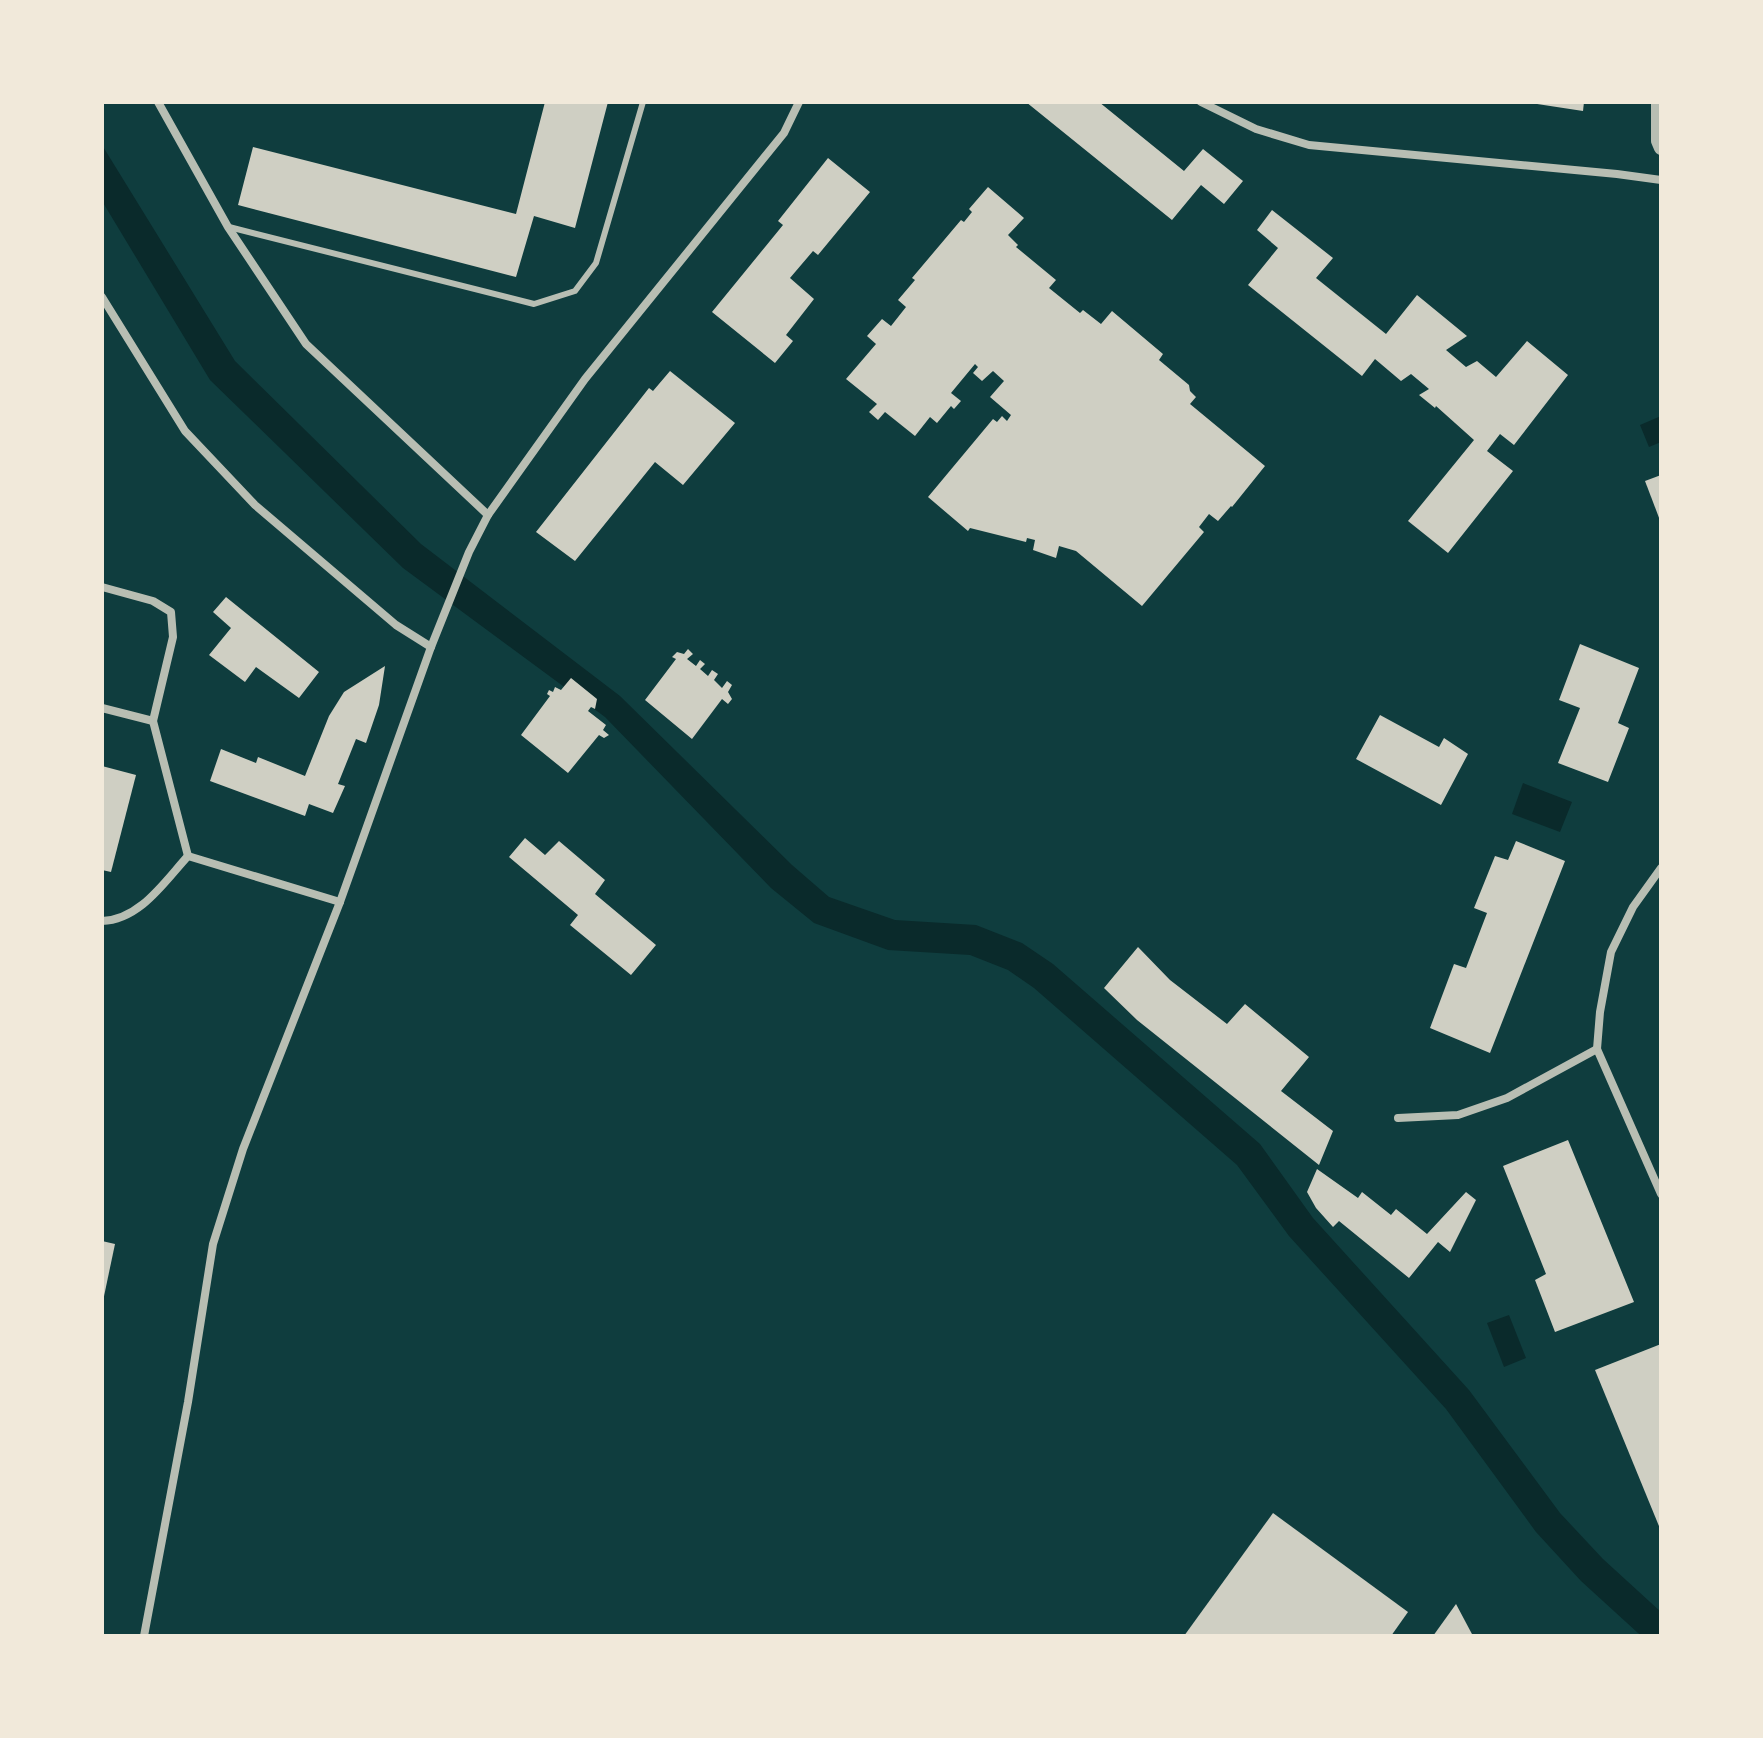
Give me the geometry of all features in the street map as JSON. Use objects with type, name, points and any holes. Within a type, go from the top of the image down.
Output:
[{"type":"street","points":[[158,102],[228,227],[306,344],[488,515]]},
{"type":"street","points":[[144,1636],[188,1402],[213,1244],[243,1149],[340,902],[431,647],[469,552],[488,515],[585,379],[784,133],[799,102]]},
{"type":"street","points":[[1201,102],[1256,129],[1309,145],[1661,180]]},
{"type":"street","points":[[1658,102],[1658,141],[1661,148]]},
{"type":"street","points":[[102,297],[185,431],[255,505],[396,625],[431,647]]},
{"type":"street","points":[[102,587],[153,601],[171,612],[173,637],[153,721],[188,856]]},
{"type":"street","points":[[102,708],[153,721]]},
{"type":"street","points":[[188,856],[340,902]]},
{"type":"street","points":[[102,921],[143,907],[188,856]]},
{"type":"street","points":[[1661,868],[1633,907],[1611,952],[1597,1049],[1661,1194]]},
{"type":"street","points":[[1398,1118],[1458,1115],[1507,1098],[1597,1049]]},
{"type":"lane","points":[[228,227],[534,304],[575,291],[596,263],[643,102]]},
{"type":"water","points":[[102,145],[235,361],[421,544],[620,696],[792,865],[829,897],[895,920],[976,925],[1022,943],[1053,964],[1260,1144],[1313,1218],[1469,1390],[1560,1513],[1603,1559],[1661,1612],[1661,1636],[1642,1636],[1638,1633],[1581,1581],[1536,1532],[1446,1409],[1289,1236],[1237,1165],[1034,988],[1008,970],[970,955],[888,950],[814,923],[771,888],[605,717],[403,568],[210,380],[102,201]]},
{"type":"water","points":[[1661,416],[1661,442],[1649,447],[1640,425]]},
{"type":"water","points":[[1523,783],[1572,802],[1560,832],[1512,814]]},
{"type":"water","points":[[1509,1315],[1526,1358],[1504,1367],[1487,1323]]},
{"type":"building","points":[[545,102],[608,102],[575,228],[534,216],[516,277],[238,205],[253,147],[516,214]]},
{"type":"building","points":[[1026,102],[1099,102],[1184,171],[1203,149],[1243,181],[1224,204],[1201,185],[1172,220]]},
{"type":"building","points":[[1524,102],[1584,102],[1583,111]]},
{"type":"building","points":[[828,158],[870,192],[818,255],[813,251],[790,278],[814,299],[786,335],[793,341],[775,363],[712,312],[783,225],[778,221]]},
{"type":"building","points":[[988,187],[1024,218],[1008,235],[1018,245],[1016,247],[1056,280],[1049,288],[1080,313],[1083,310],[1101,324],[1112,311],[1163,354],[1159,360],[1189,385],[1196,397],[1190,404],[1265,466],[1218,521],[1209,514],[1199,527],[1204,532],[1142,606],[1076,551],[1059,546],[1056,558],[1033,550],[1035,540],[1027,538],[1026,542],[970,528],[968,531],[928,497],[993,419],[997,422],[1002,416],[1007,421],[1011,415],[990,397],[1004,381],[993,371],[982,381],[973,373],[978,367],[975,364],[951,393],[961,401],[954,409],[951,406],[937,423],[930,417],[915,436],[885,412],[878,420],[869,412],[877,404],[846,379],[876,344],[867,336],[882,319],[891,326],[906,307],[898,300],[915,280],[912,278],[961,220],[964,222],[972,212],[969,209]]},
{"type":"building","points":[[1272,210],[1333,258],[1316,278],[1386,334],[1417,295],[1467,336],[1446,350],[1466,367],[1477,361],[1496,377],[1527,341],[1568,375],[1514,445],[1500,434],[1487,451],[1513,471],[1448,553],[1408,521],[1474,440],[1419,395],[1429,389],[1411,374],[1401,381],[1375,359],[1362,376],[1248,285],[1278,248],[1257,230]]},
{"type":"building","points":[[670,371],[735,423],[683,485],[655,462],[575,561],[536,532],[649,388],[653,391]]},
{"type":"building","points":[[1661,475],[1661,523],[1645,481]]},
{"type":"building","points":[[226,597],[319,672],[299,698],[256,667],[245,682],[209,655],[231,628],[213,612]]},
{"type":"building","points":[[1580,644],[1639,668],[1618,723],[1629,728],[1608,782],[1558,763],[1580,708],[1559,700]]},
{"type":"building","points":[[688,649],[693,654],[687,659],[696,666],[700,660],[705,664],[700,669],[708,676],[712,670],[718,674],[714,680],[722,688],[727,681],[732,685],[728,692],[732,699],[728,704],[722,699],[692,739],[645,700],[676,659],[672,657],[677,652],[684,654]]},
{"type":"building","points":[[385,666],[379,705],[366,743],[356,739],[338,784],[345,786],[333,813],[309,804],[305,816],[210,781],[221,749],[256,763],[258,757],[305,776],[329,716],[344,692]]},
{"type":"building","points":[[571,678],[597,699],[595,709],[591,707],[588,711],[606,725],[603,730],[609,735],[604,738],[599,735],[568,773],[521,735],[550,696],[547,694],[549,690],[553,692],[555,687],[561,690]]},
{"type":"building","points":[[1380,715],[1439,747],[1444,738],[1468,754],[1441,805],[1356,759]]},
{"type":"building","points":[[102,766],[136,775],[111,872],[102,870]]},
{"type":"building","points":[[525,838],[545,855],[559,841],[605,880],[595,894],[656,945],[631,975],[570,925],[578,915],[509,857]]},
{"type":"building","points":[[1516,841],[1565,861],[1490,1053],[1430,1028],[1454,964],[1466,968],[1487,913],[1474,908],[1495,856],[1508,860]]},
{"type":"building","points":[[1138,947],[1170,980],[1227,1024],[1245,1004],[1309,1057],[1281,1091],[1333,1131],[1319,1165],[1137,1020],[1104,988]]},
{"type":"building","points":[[1568,1140],[1634,1302],[1555,1332],[1535,1280],[1546,1274],[1503,1166]]},
{"type":"building","points":[[1317,1169],[1358,1198],[1362,1192],[1391,1215],[1396,1209],[1427,1234],[1466,1192],[1476,1200],[1450,1252],[1438,1242],[1409,1278],[1339,1221],[1333,1227],[1316,1208],[1307,1192]]},
{"type":"building","points":[[102,1241],[115,1244],[103,1301],[102,1301]]},
{"type":"building","points":[[1661,1344],[1661,1531],[1595,1370]]},
{"type":"building","points":[[1273,1513],[1408,1612],[1391,1636],[1184,1636]]},
{"type":"building","points":[[1456,1604],[1473,1636],[1433,1636]]}]
